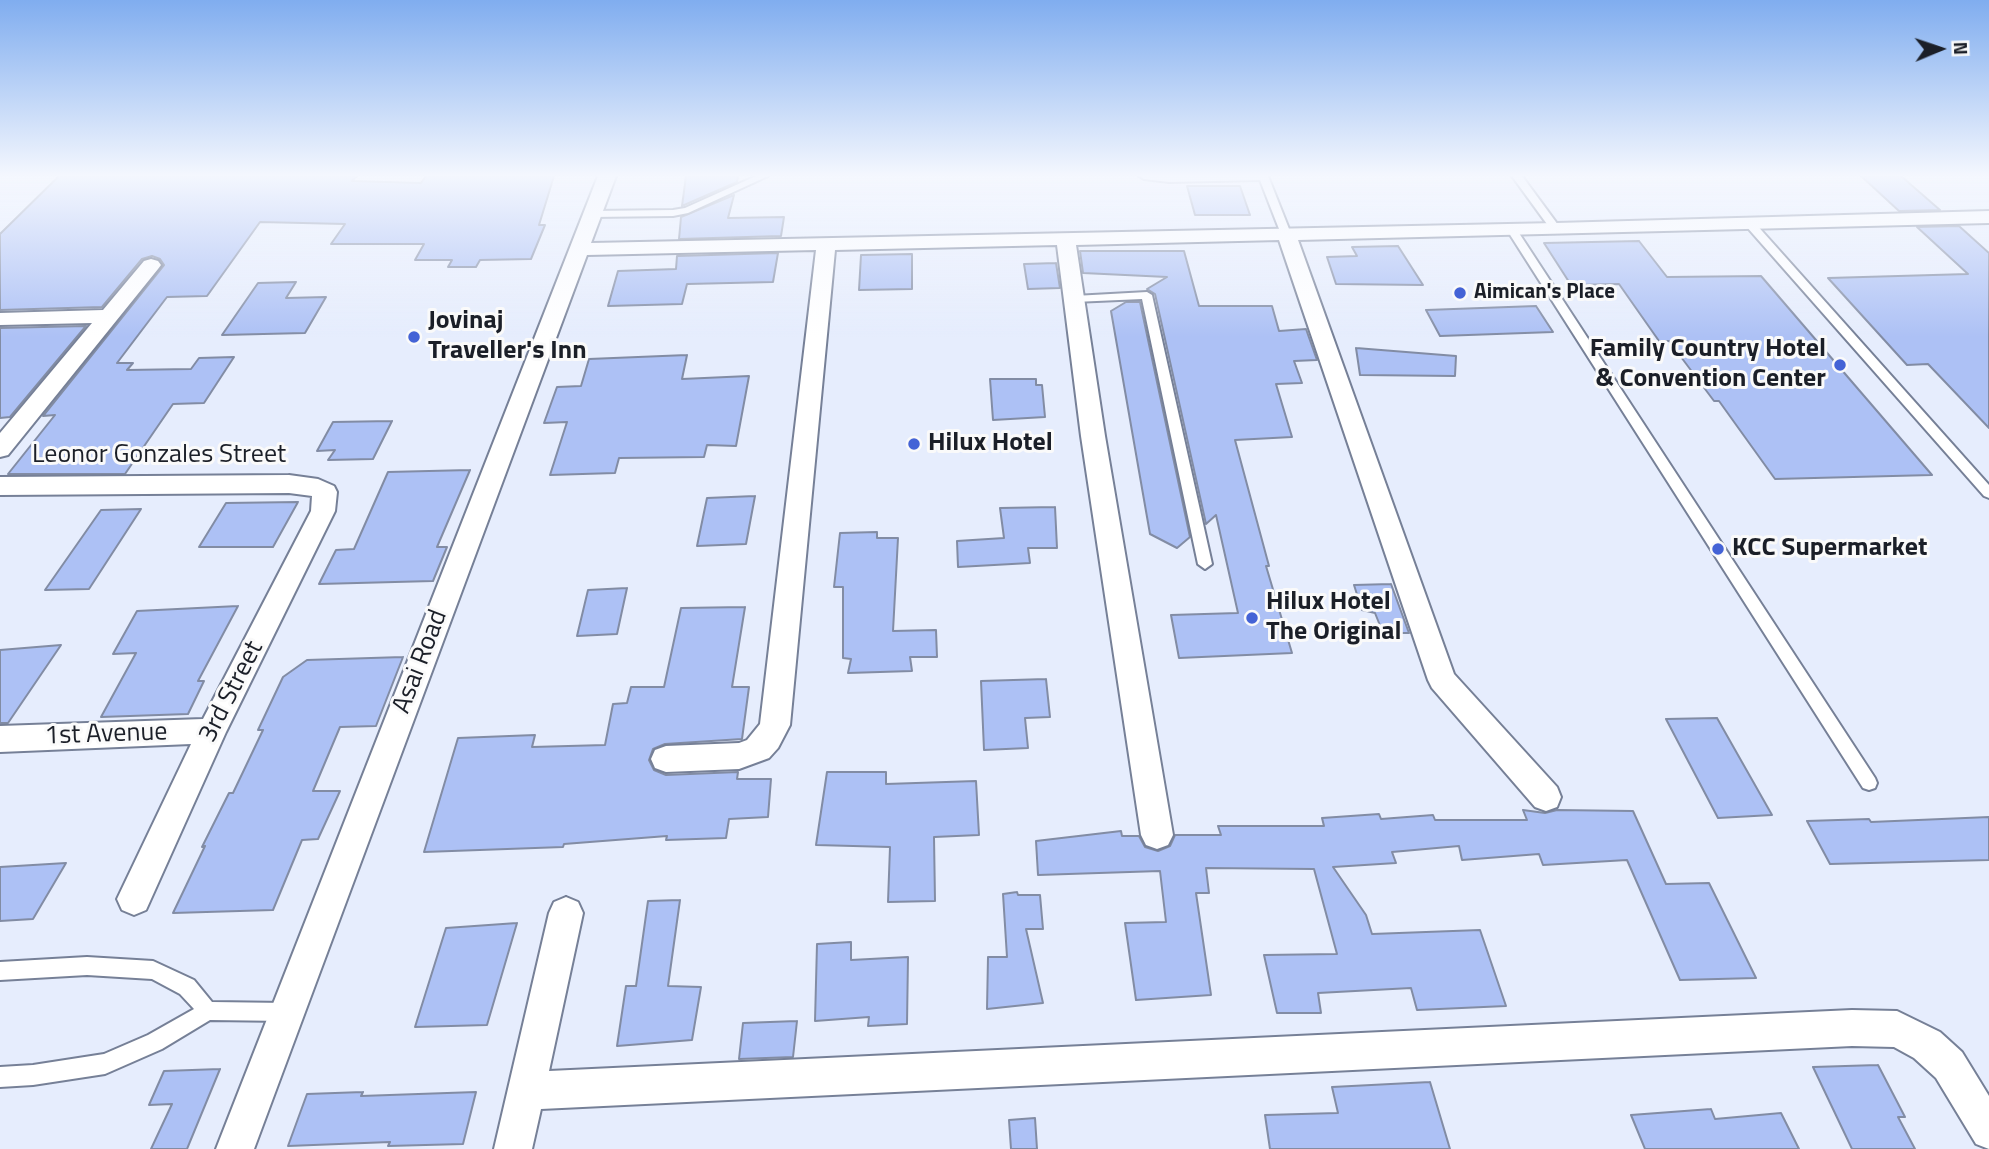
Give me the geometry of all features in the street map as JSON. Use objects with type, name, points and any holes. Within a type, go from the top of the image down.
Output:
[{"type":"street","name":"Asai Road","points":[[235,1149],[586,230]]},
{"type":"street","points":[[579,249],[1529,230]]},
{"type":"street","points":[[1286,234],[1442,680],[1546,797]]},
{"type":"street","points":[[1066,239],[1157,835]]},
{"type":"street","points":[[666,759],[739,756],[758,749],[768,740],[775,725],[826,245]]},
{"type":"street","points":[[0,449],[151,265]]},
{"type":"street","points":[[0,319],[107,316]]},
{"type":"street","name":"Leonor Gonzales Street","points":[[0,486],[289,484],[318,488]]},
{"type":"street","name":"3rd Street","points":[[134,899],[212,731],[323,511],[325,492],[318,488]]},
{"type":"street","name":"1st Avenue","points":[[0,738],[212,731]]},
{"type":"street","points":[[513,1149],[566,913]]},
{"type":"street","points":[[527,1091],[1852,1028],[1897,1029],[1927,1045],[1950,1065],[1989,1131]]},
{"type":"lane","points":[[1284,230],[1286,234]]},
{"type":"lane","points":[[1512,230],[1869,783]]},
{"type":"lane","points":[[1755,230],[1989,493]]},
{"type":"lane","points":[[1074,299],[1147,295],[1205,564]]},
{"type":"lane","points":[[0,971],[87,966],[153,970],[187,987],[208,1011]]},
{"type":"lane","points":[[0,1077],[105,1065],[155,1042],[208,1011],[287,1012]]},
{"type":"building","points":[[4,230],[255,230],[207,296],[167,297],[117,363],[133,363],[127,370],[191,369],[199,358],[234,357],[204,403],[173,404],[125,474],[8,474],[55,415],[43,416],[164,265],[160,259],[152,256],[142,259],[102,307],[0,310],[0,234]]},
{"type":"building","points":[[341,230],[543,230],[531,259],[480,260],[476,267],[448,267],[452,260],[415,260],[424,244],[331,244]]},
{"type":"building","points":[[680,230],[782,230],[781,236],[679,239]]},
{"type":"building","points":[[1920,230],[1963,230],[1989,253],[1989,428],[1928,364],[1907,365],[1828,278],[1968,274]]},
{"type":"building","points":[[1639,241],[1667,277],[1761,276],[1932,475],[1775,479],[1719,401],[1714,401],[1669,341],[1659,341],[1619,284],[1571,285],[1544,243]]},
{"type":"building","points":[[1398,246],[1423,285],[1336,284],[1327,257],[1357,256],[1352,247]]},
{"type":"building","points":[[1080,251],[1184,251],[1199,306],[1272,306],[1279,331],[1306,329],[1317,360],[1294,361],[1302,383],[1276,384],[1292,437],[1235,440],[1269,566],[1266,566],[1292,653],[1179,658],[1171,615],[1238,613],[1216,515],[1206,524],[1155,294],[1147,289],[1167,277],[1083,273]]},
{"type":"building","points":[[778,253],[773,282],[687,284],[682,304],[608,306],[618,271],[676,269],[677,256]]},
{"type":"building","points":[[912,254],[912,289],[859,290],[861,255]]},
{"type":"building","points":[[1056,263],[1060,288],[1028,289],[1024,264]]},
{"type":"building","points":[[296,282],[286,298],[326,297],[305,333],[222,335],[258,283]]},
{"type":"building","points":[[1126,302],[1140,302],[1190,537],[1177,548],[1150,534],[1111,311]]},
{"type":"building","points":[[1536,306],[1553,332],[1440,336],[1426,310]]},
{"type":"building","points":[[86,326],[10,417],[0,418],[0,328]]},
{"type":"building","points":[[1356,348],[1456,356],[1455,376],[1360,375]]},
{"type":"building","points":[[687,355],[682,379],[749,376],[736,446],[707,445],[704,457],[619,458],[615,473],[550,475],[567,422],[544,423],[557,387],[581,386],[589,359]]},
{"type":"building","points":[[990,379],[1036,379],[1036,385],[1042,385],[1045,417],[993,420]]},
{"type":"building","points":[[392,421],[373,459],[328,460],[335,450],[317,451],[333,422]]},
{"type":"building","points":[[470,470],[437,547],[447,547],[433,581],[319,584],[336,550],[354,549],[388,472]]},
{"type":"building","points":[[755,496],[746,544],[697,546],[707,498]]},
{"type":"building","points":[[298,502],[273,547],[199,547],[226,503]]},
{"type":"building","points":[[1055,507],[1057,548],[1028,548],[1030,563],[958,567],[957,541],[1004,538],[1000,508]]},
{"type":"building","points":[[141,509],[89,589],[45,590],[101,510]]},
{"type":"building","points":[[877,532],[877,538],[898,538],[893,631],[936,630],[937,657],[910,657],[912,671],[848,673],[851,659],[843,658],[843,587],[834,587],[840,533]]},
{"type":"building","points":[[1391,584],[1409,633],[1383,633],[1375,613],[1362,610],[1354,585]]},
{"type":"building","points":[[627,588],[617,634],[577,636],[588,590]]},
{"type":"building","points":[[238,606],[198,681],[204,681],[188,714],[101,717],[136,653],[113,654],[137,611]]},
{"type":"building","points":[[745,607],[732,687],[749,687],[742,739],[665,744],[653,749],[649,760],[654,770],[666,775],[738,772],[737,779],[771,779],[768,817],[729,819],[726,838],[666,840],[667,836],[564,844],[563,847],[424,852],[458,738],[535,735],[532,747],[605,745],[613,704],[627,703],[631,687],[664,687],[681,608]]},
{"type":"building","points":[[61,645],[8,723],[0,723],[0,650]]},
{"type":"building","points":[[403,657],[376,726],[340,727],[313,791],[340,791],[318,839],[302,840],[273,910],[173,913],[205,846],[202,847],[229,793],[233,793],[263,730],[258,730],[283,677],[307,660]]},
{"type":"building","points":[[1046,679],[1050,717],[1025,718],[1028,748],[984,750],[981,681]]},
{"type":"building","points":[[1717,718],[1772,815],[1718,818],[1666,719]]},
{"type":"building","points":[[827,772],[886,772],[886,784],[976,781],[979,835],[934,837],[935,901],[888,902],[890,847],[816,845]]},
{"type":"building","points":[[1523,810],[1545,813],[1557,810],[1633,811],[1666,884],[1709,883],[1756,978],[1680,980],[1627,860],[1543,865],[1539,854],[1462,860],[1459,846],[1392,852],[1396,863],[1333,867],[1366,915],[1372,934],[1480,930],[1506,1006],[1417,1010],[1411,988],[1318,993],[1321,1013],[1277,1013],[1264,955],[1337,954],[1314,869],[1206,868],[1209,893],[1196,893],[1211,995],[1136,1000],[1125,923],[1166,922],[1160,871],[1038,875],[1036,841],[1121,831],[1122,836],[1139,836],[1145,847],[1158,851],[1170,846],[1175,835],[1221,835],[1218,826],[1324,826],[1322,818],[1379,814],[1381,819],[1433,815],[1435,820],[1527,820]]},
{"type":"building","points":[[1989,817],[1989,860],[1830,864],[1807,821],[1869,819],[1871,822]]},
{"type":"building","points":[[66,863],[33,919],[0,921],[0,867]]},
{"type":"building","points":[[1017,892],[1018,895],[1040,895],[1043,929],[1026,929],[1043,1003],[987,1009],[988,957],[1007,957],[1003,894]]},
{"type":"building","points":[[680,900],[668,986],[701,987],[692,1040],[617,1046],[626,986],[636,986],[648,901]]},
{"type":"building","points":[[517,923],[487,1025],[415,1027],[446,928]]},
{"type":"building","points":[[851,942],[851,960],[908,957],[907,1024],[868,1026],[869,1017],[815,1021],[817,944]]},
{"type":"building","points":[[797,1021],[793,1057],[739,1059],[743,1023]]},
{"type":"building","points":[[1878,1065],[1905,1117],[1898,1117],[1915,1149],[1852,1149],[1813,1067]]},
{"type":"building","points":[[220,1069],[187,1149],[151,1149],[172,1104],[149,1105],[164,1071]]},
{"type":"building","points":[[1430,1082],[1450,1149],[1270,1149],[1265,1115],[1338,1113],[1332,1087]]},
{"type":"building","points":[[363,1092],[361,1096],[476,1092],[463,1144],[388,1146],[390,1142],[288,1146],[307,1094]]},
{"type":"building","points":[[1711,1109],[1715,1119],[1781,1113],[1799,1149],[1645,1149],[1631,1115]]},
{"type":"building","points":[[1035,1118],[1037,1149],[1011,1149],[1009,1120]]},
{"type":"place","name":"Aimican's Place","points":[[1460,293]]},
{"type":"place","name":"Jovinaj Traveller's Inn","points":[[414,337]]},
{"type":"place","name":"Family Country Hotel & Convention Center","points":[[1840,365]]},
{"type":"place","name":"Hilux Hotel","points":[[914,444]]},
{"type":"place","name":"KCC Supermarket","points":[[1718,549]]},
{"type":"place","name":"Hilux Hotel The Original","points":[[1252,618]]}]
